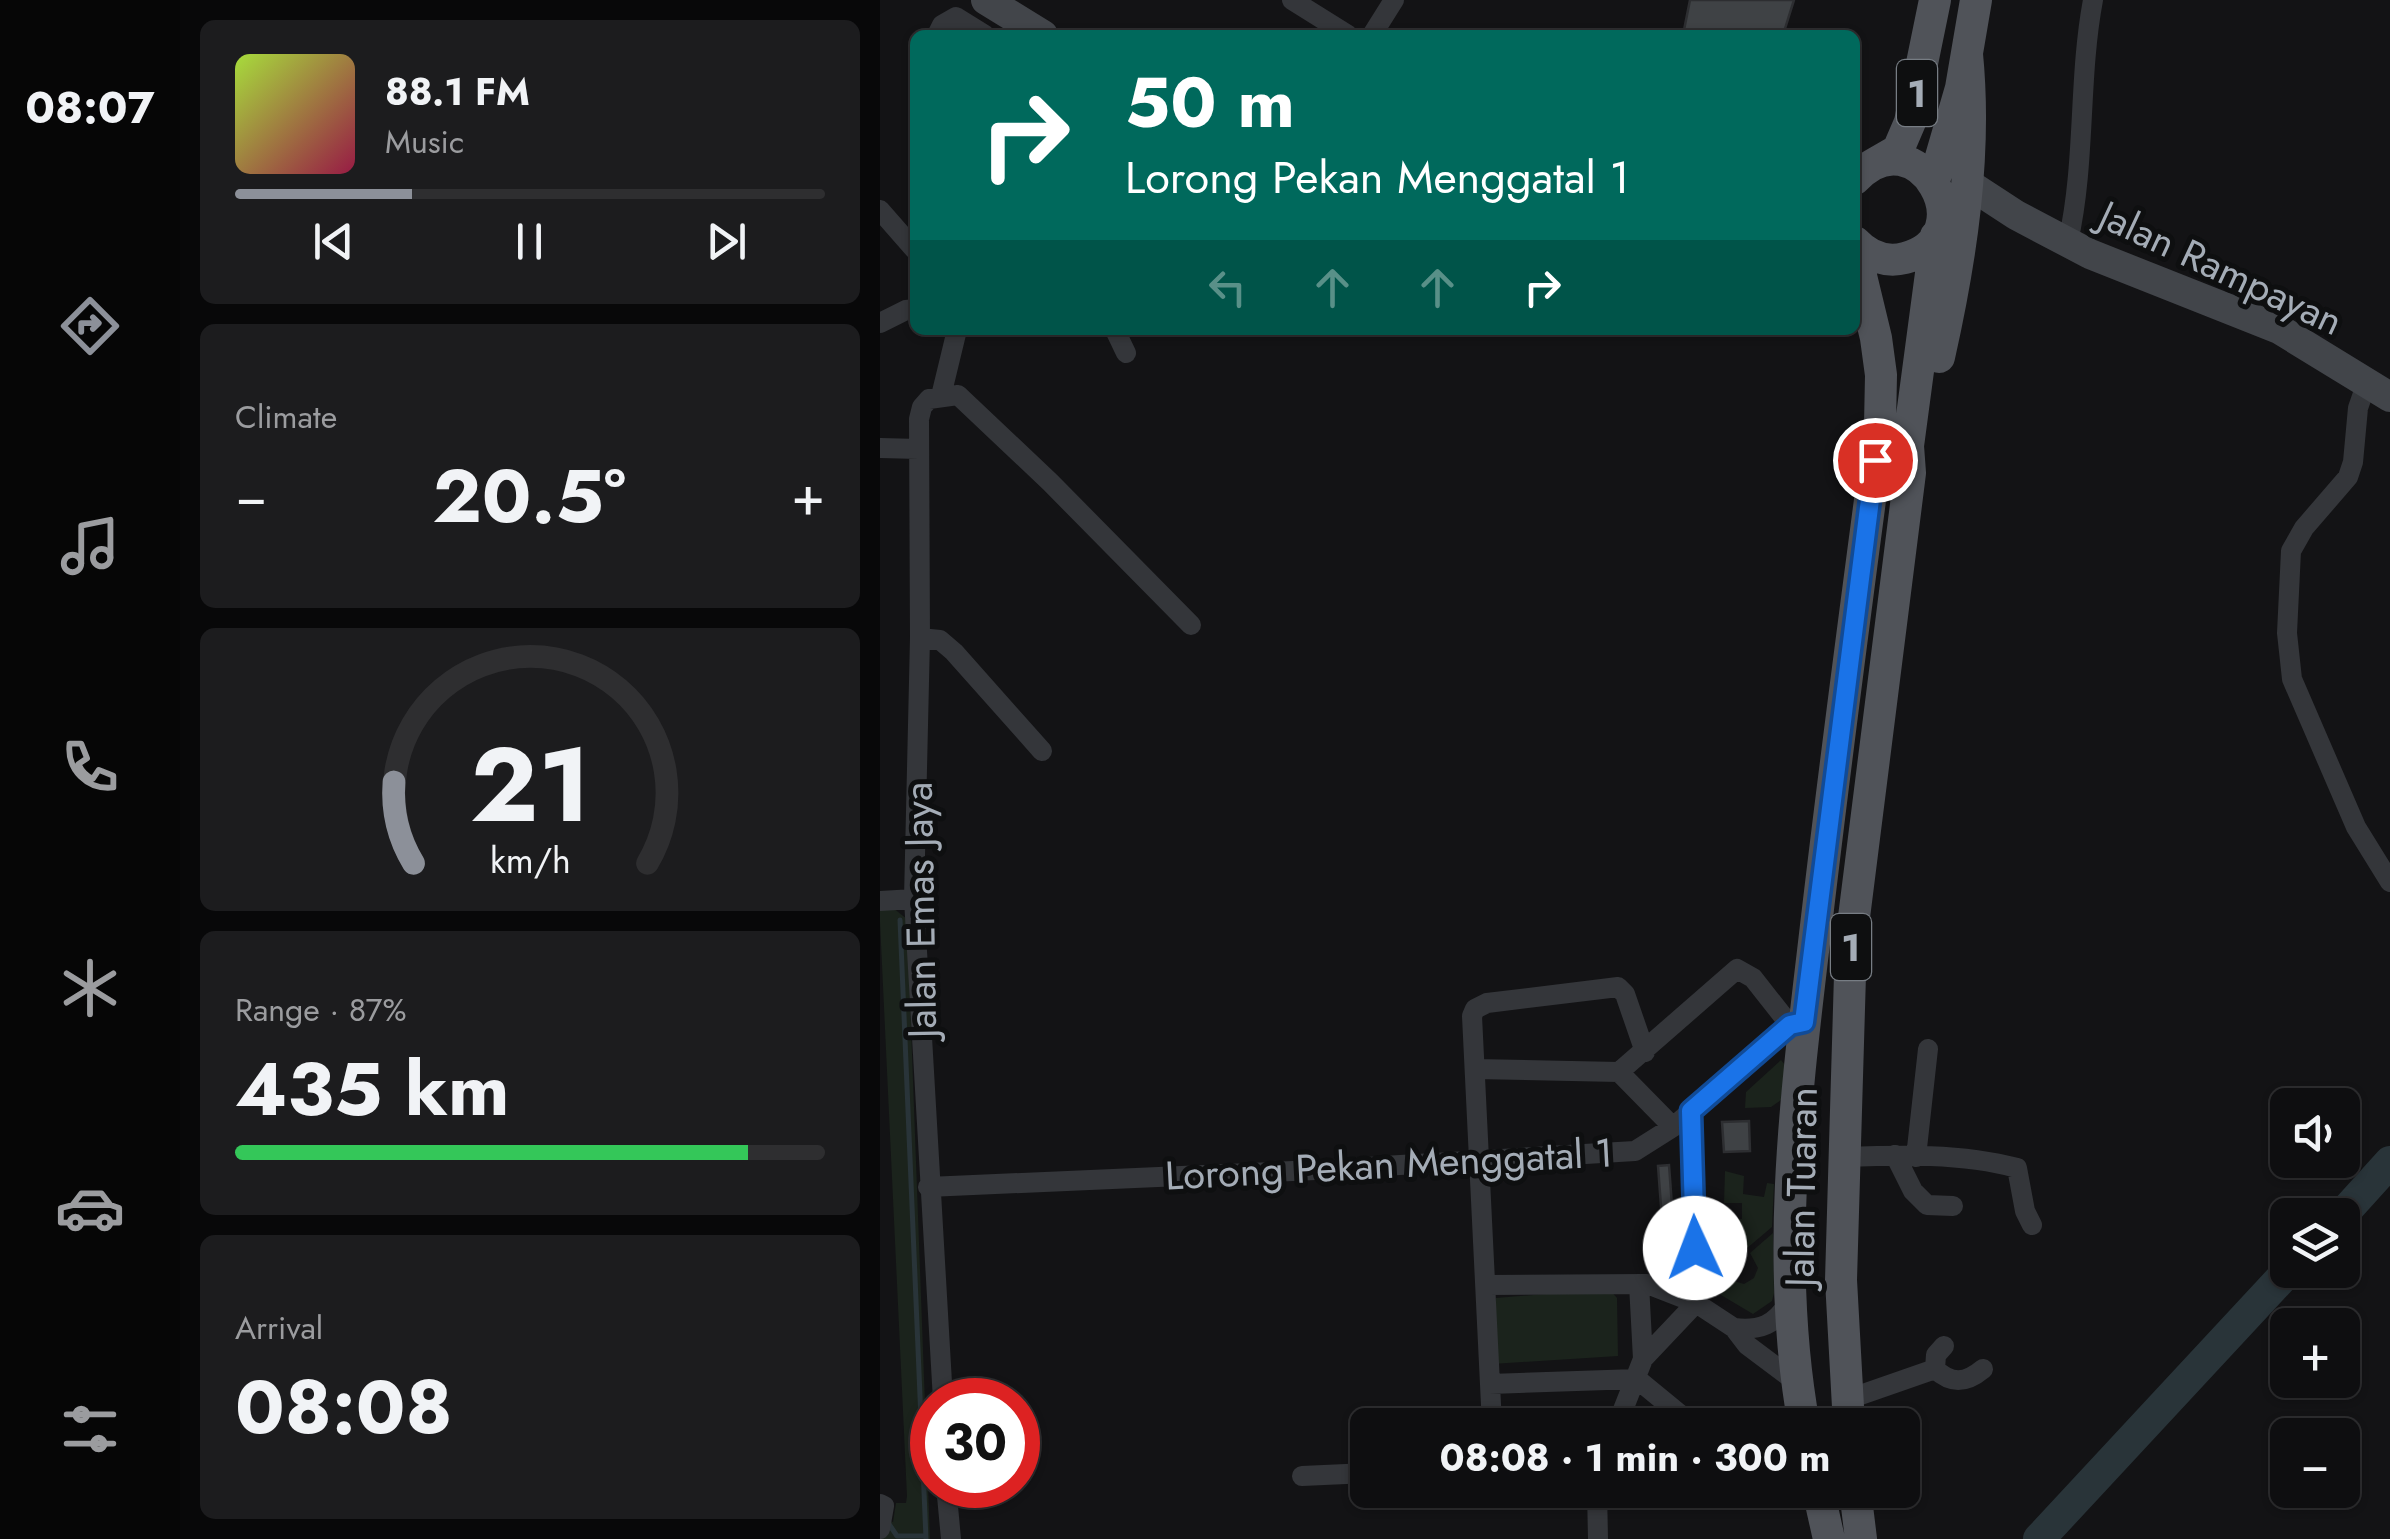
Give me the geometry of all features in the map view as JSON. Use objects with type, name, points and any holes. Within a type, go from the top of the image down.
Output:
[{"type":"main road","name":"1","points":[[1860,173],[1898,150],[1910,122],[1935,0]]},
{"type":"main road","name":"1","points":[[1934,180],[1962,88],[1976,0]]},
{"type":"main road","points":[[1860,246],[1872,255],[1896,260],[1918,253],[1949,234],[1967,183],[1967,54]]},
{"type":"main road","name":"1","points":[[1860,174],[1885,161],[1903,161],[1920,168],[1934,180],[1949,234]]},
{"type":"main road","name":"Jalan Tuaran","points":[[1847,1408],[1840,1280],[1851,941],[1908,487],[1908,446],[1949,234]]},
{"type":"main road","name":"Jalan Tuaran","points":[[1801,1408],[1790,1300],[1797,1023],[1822,868],[1880,424],[1881,375],[1860,272]]},
{"type":"main road","points":[[1822,868],[1825,891],[1836,896],[1842,889],[1889,518],[1908,487]]},
{"type":"main road","points":[[1790,1300],[1807,1244],[1832,968],[1851,941]]},
{"type":"main road","points":[[1822,1508],[1829,1539]]},
{"type":"main road","points":[[1857,1508],[1860,1539]]},
{"type":"street","points":[[986,0],[1035,30]]},
{"type":"street","points":[[1292,0],[1340,30]]},
{"type":"street","points":[[1375,30],[1394,0]]},
{"type":"street","points":[[2068,242],[2077,201],[2085,42],[2093,0]]},
{"type":"street","points":[[940,30],[956,17],[977,30]]},
{"type":"street","name":"Jalan Rampayan","points":[[1967,183],[2016,216],[2090,254],[2279,329],[2379,389]]},
{"type":"street","points":[[880,210],[910,244]]},
{"type":"street","points":[[1949,234],[2016,216]]},
{"type":"street","points":[[880,324],[910,310]]},
{"type":"street","points":[[956,335],[941,396],[958,396],[1192,625]]},
{"type":"street","points":[[1117,335],[1126,353]]},
{"type":"street","points":[[2379,389],[2358,408],[2348,477],[2304,528],[2291,551],[2287,633],[2292,679],[2356,827],[2390,882]]},
{"type":"street","name":"Jalan Emas Jaya","points":[[941,396],[929,399],[918,419],[920,638],[914,899],[941,1378]]},
{"type":"street","points":[[880,448],[919,448]]},
{"type":"street","points":[[920,638],[940,640],[954,652],[1042,750]]},
{"type":"street","points":[[880,901],[914,899]]},
{"type":"street","points":[[1475,1069],[1620,1072],[1737,969],[1753,978],[1797,1023]]},
{"type":"street","points":[[1491,1408],[1472,1016],[1480,1006],[1618,987],[1626,994],[1645,1052]]},
{"type":"street","name":"Lorong Pekan Menggatal 1","points":[[928,1187],[1635,1150],[1673,1127],[1797,1023]]},
{"type":"street","points":[[1928,1049],[1906,1156],[1914,1192],[1927,1205],[1953,1206]]},
{"type":"street","points":[[1620,1072],[1673,1127]]},
{"type":"street","points":[[1624,1408],[1640,1368],[1696,1303],[1691,1111]]},
{"type":"street","points":[[1843,1157],[1906,1156],[1994,1162],[2016,1168],[2032,1225]]},
{"type":"street","points":[[1486,1286],[1639,1284],[1696,1303],[1734,1328],[1748,1345],[1795,1381]]},
{"type":"street","points":[[1639,1284],[1640,1368],[1677,1408]]},
{"type":"street","points":[[1734,1328],[1755,1330],[1778,1320],[1790,1300]]},
{"type":"street","points":[[1935,1369],[1936,1355],[1944,1346]]},
{"type":"street","points":[[1490,1384],[1640,1368]]},
{"type":"street","points":[[1855,1408],[1935,1369]]},
{"type":"street","points":[[1935,1369],[1946,1379],[1957,1382],[1973,1378],[1982,1369]]},
{"type":"street","points":[[1302,1476],[1350,1474]]},
{"type":"street","points":[[880,1529],[882,1505]]},
{"type":"street","points":[[948,1508],[951,1539]]},
{"type":"street","points":[[1597,1508],[1598,1539]]},
{"type":"shaded area","points":[[893,908],[907,919],[924,1378],[910,1378],[910,1508],[929,1508],[930,1539],[880,1539],[880,1517],[893,1522],[896,1503],[906,1503],[907,1496],[880,910]]},
{"type":"shaded area","points":[[1781,1060],[1785,1065],[1781,1100],[1771,1107],[1745,1108],[1746,1092]]},
{"type":"shaded area","points":[[1725,1171],[1744,1176],[1743,1194],[1764,1197],[1767,1183],[1774,1184],[1772,1227],[1746,1249],[1735,1244],[1735,1219],[1742,1219],[1742,1203],[1724,1203]]},
{"type":"shaded area","points":[[1773,1233],[1774,1293],[1772,1301],[1753,1314],[1721,1295],[1723,1284],[1730,1280],[1744,1284],[1754,1278],[1758,1268],[1750,1253]]},
{"type":"shaded area","points":[[1609,1289],[1617,1298],[1618,1356],[1492,1364],[1496,1298]]},
{"type":"building","points":[[1690,0],[1794,0],[1785,30],[1684,30]]},
{"type":"building","points":[[1749,1121],[1750,1151],[1724,1152],[1722,1122]]},
{"type":"building","points":[[1669,1165],[1675,1246],[1664,1247],[1658,1166]]},
{"type":"building","points":[[1725,1219],[1735,1219],[1735,1239],[1725,1239]]},
{"type":"waterway","points":[[900,920],[926,1539]]},
{"type":"waterway","points":[[2357,1198],[2390,1162]]},
{"type":"waterway","points":[[2039,1539],[2272,1288]]},
{"type":"waterway","points":[[889,1524],[897,1536],[925,1536]]},
{"type":"route","points":[[1695,1248],[1691,1111],[1790,1025],[1804,1022],[1875,460]]}]
